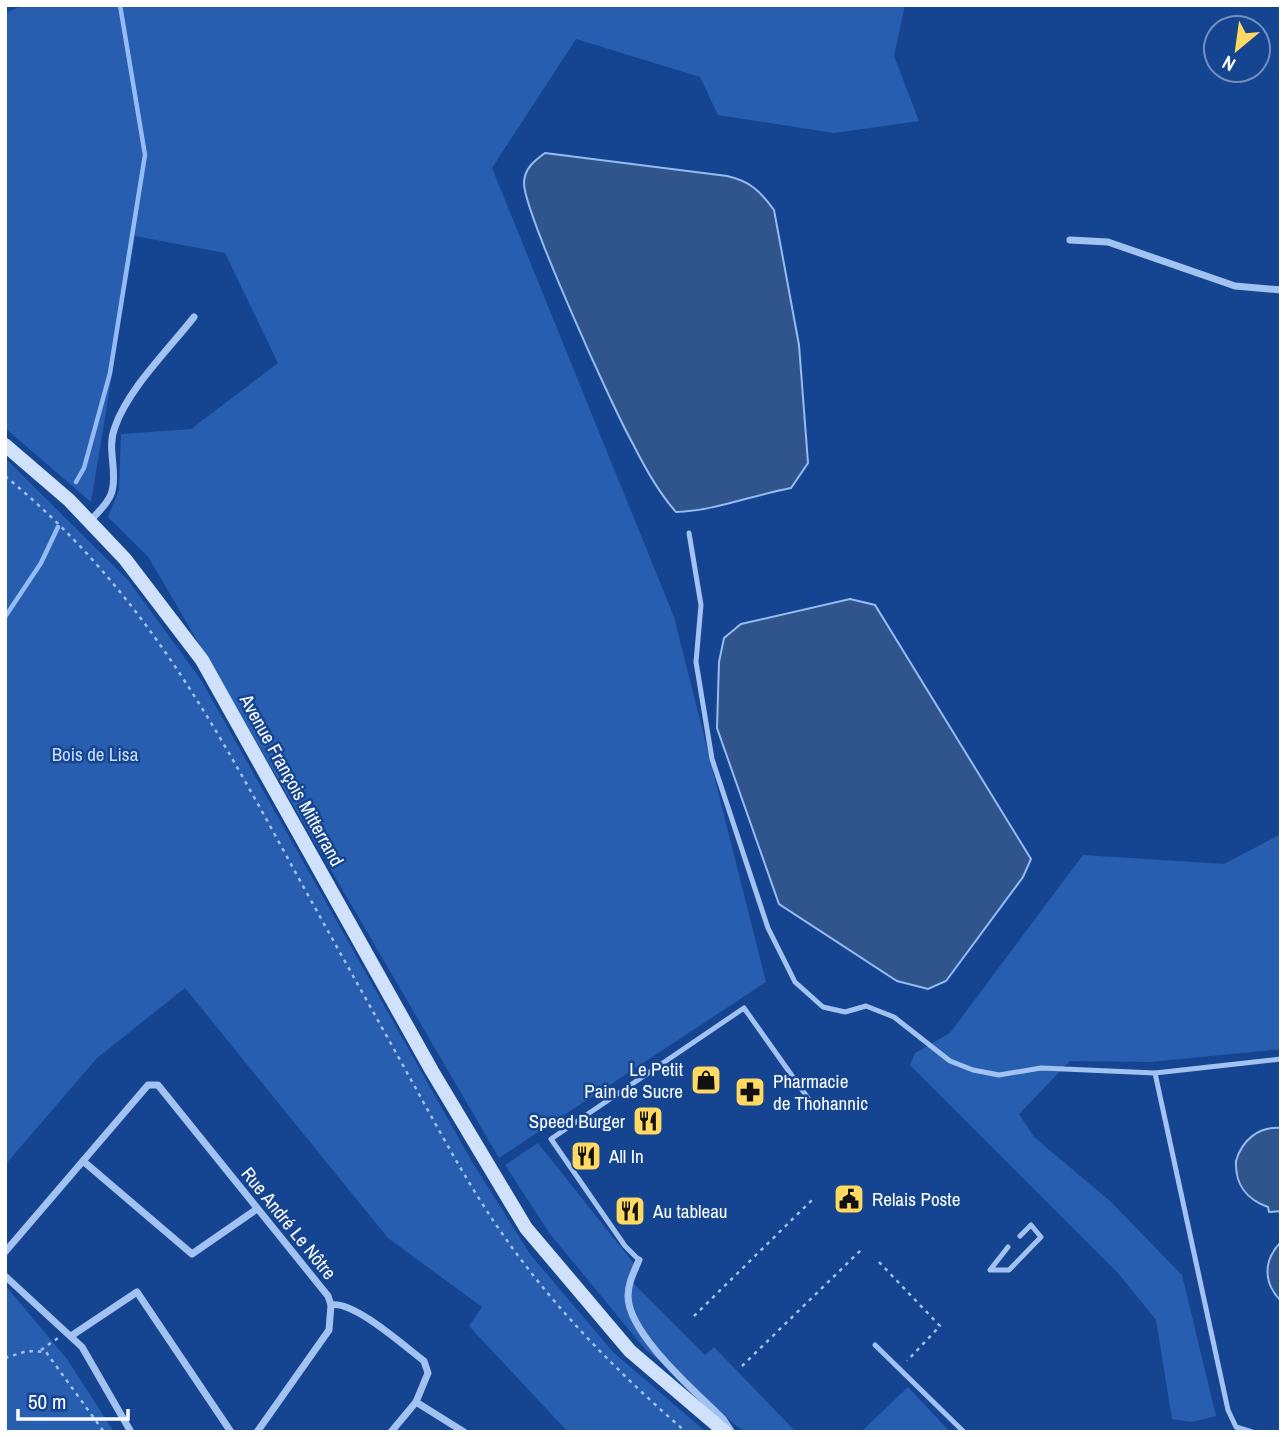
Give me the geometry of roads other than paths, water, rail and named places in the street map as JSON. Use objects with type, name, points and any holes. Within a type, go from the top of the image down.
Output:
[{"type":"main road","name":"Avenue François Mitterrand","points":[[5,445],[89,522],[141,578],[202,660],[492,1173],[534,1238],[631,1351],[725,1432]]},
{"type":"street","points":[[1070,240],[1108,242],[1236,286],[1281,290]]},
{"type":"street","points":[[89,522],[107,502],[113,486],[110,449],[114,427],[124,408],[194,317]]},
{"type":"street","name":"Rue André Le Nôtre","points":[[83,1161],[148,1086],[158,1085],[328,1296],[331,1305],[329,1330],[257,1432]]},
{"type":"street","points":[[5,1252],[83,1161],[192,1254],[257,1209]]},
{"type":"street","points":[[639,1260],[630,1280],[628,1298],[632,1317],[643,1337],[723,1419],[731,1432]]},
{"type":"street","points":[[5,1276],[82,1348],[131,1432]]},
{"type":"street","points":[[67,1335],[137,1292],[231,1432]]},
{"type":"street","points":[[331,1305],[340,1303],[357,1312],[424,1361],[428,1373],[416,1402],[391,1432]]},
{"type":"street","points":[[416,1402],[464,1432]]},
{"type":"lane","points":[[689,533],[701,605],[696,662],[712,759],[768,928],[795,982],[822,1007],[845,1012],[866,1006],[894,1017],[937,1053],[973,1070],[999,1075],[1041,1068],[1155,1073],[1281,1059]]},
{"type":"lane","points":[[639,1260],[625,1246],[551,1139],[744,1008],[815,1108]]},
{"type":"lane","points":[[1155,1073],[1228,1410],[1236,1427],[1252,1432]]},
{"type":"lane","points":[[1009,1247],[990,1270],[1009,1270],[1041,1237],[1031,1225],[1020,1236]]},
{"type":"lane","points":[[875,1345],[964,1432]]},
{"type":"waterway","points":[[76,482],[84,468],[110,373],[145,155],[120,5]]},
{"type":"waterway","points":[[5,617],[41,563],[58,527]]},
{"type":"place","name":"Le Petit Pain de Sucre","points":[[706,1080]]},
{"type":"place","name":"Pharmacie de Thohannic","points":[[750,1092]]},
{"type":"place","name":"Speed Burger","points":[[648,1121]]},
{"type":"place","name":"All In","points":[[586,1156]]},
{"type":"place","name":"Relais Poste","points":[[849,1199]]},
{"type":"place","name":"Au tableau","points":[[630,1211]]},
{"type":"park label","name":"Bois de Lisa","points":[[95,754]]}]
